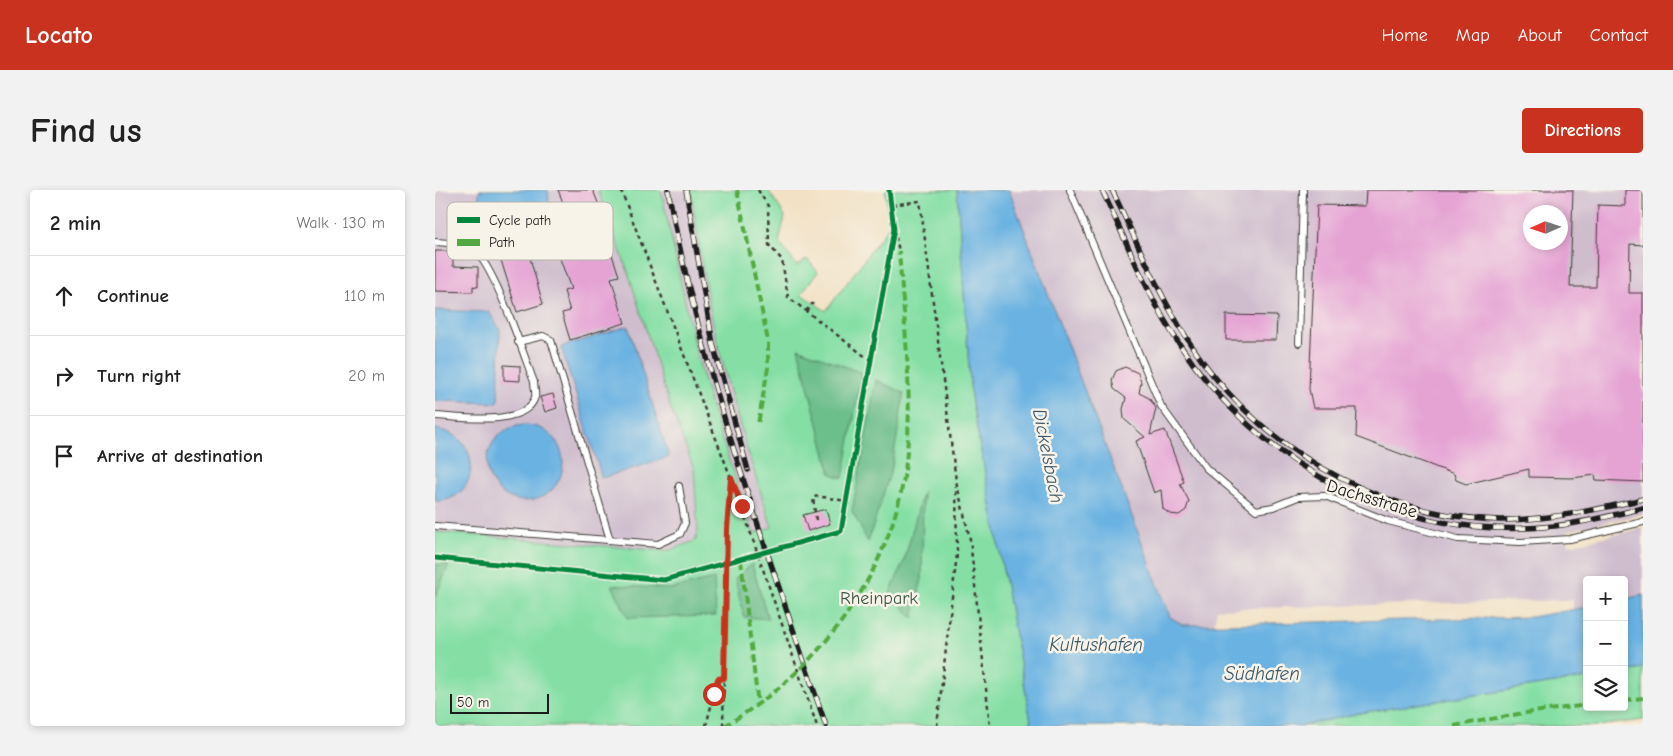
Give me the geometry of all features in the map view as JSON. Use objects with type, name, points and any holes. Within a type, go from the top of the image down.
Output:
[{"type":"lane","name":"Dachsstraße","points":[[1070,190],[1161,406],[1206,468],[1256,510],[1273,507],[1298,497],[1325,496],[1388,521],[1458,539],[1520,542],[1570,539],[1643,522]]},
{"type":"lane","points":[[1299,343],[1303,190]]},
{"type":"lane","points":[[435,416],[494,419],[512,416],[528,408],[536,397],[534,382],[489,268],[482,260]]},
{"type":"lane","points":[[518,342],[543,336],[551,340],[611,540]]},
{"type":"lane","points":[[435,526],[658,544],[680,534],[685,523],[679,486]]},
{"type":"path","points":[[621,190],[731,478],[817,726]]},
{"type":"path","points":[[758,190],[767,206],[769,245],[782,260],[788,297],[871,361]]},
{"type":"path","points":[[892,205],[920,201],[956,480],[970,539],[990,726]]},
{"type":"path","points":[[894,229],[899,251]]},
{"type":"path","points":[[806,311],[813,302]]},
{"type":"path","points":[[723,726],[727,529],[731,478]]},
{"type":"path","points":[[937,726],[957,554],[956,480]]},
{"type":"path","points":[[816,520],[813,498],[817,496],[846,501]]},
{"type":"path","points":[[706,726],[718,679],[724,678]]},
{"type":"shaded area","points":[[435,190],[598,190],[602,202],[447,202],[447,260],[613,260],[613,231],[627,269],[670,406],[694,469],[698,532],[695,541],[667,551],[435,532]]},
{"type":"shaded area","points":[[661,190],[691,190],[717,343],[753,470],[772,527],[754,534],[713,413],[695,348]]},
{"type":"shaded area","points":[[1009,190],[1643,190],[1643,514],[1567,531],[1569,545],[1643,528],[1643,595],[1628,598],[1628,576],[1583,576],[1583,608],[1573,609],[1573,600],[1217,609],[1214,624],[1183,625],[1170,617]]},
{"type":"green space","name":"Rheinpark","points":[[598,190],[661,190],[695,348],[713,413],[754,534],[772,527],[743,436],[713,325],[691,190],[768,190],[785,216],[779,242],[797,266],[807,259],[818,272],[801,294],[826,311],[890,225],[885,190],[957,190],[971,397],[1031,721],[1029,726],[435,726],[435,532],[667,551],[695,541],[698,532],[694,469],[670,406],[627,269],[613,231],[613,202],[602,202]]},
{"type":"green space","points":[[798,348],[862,373],[843,478],[831,474]]},
{"type":"green space","points":[[876,380],[904,393],[892,467],[868,542],[852,511]]},
{"type":"green space","points":[[923,491],[922,579],[913,618],[890,593],[904,561]]},
{"type":"green space","points":[[752,564],[768,619],[744,617],[735,579]]},
{"type":"green space","points":[[435,565],[449,565],[435,597]]},
{"type":"green space","points":[[714,579],[716,616],[628,618],[612,585],[672,589]]},
{"type":"green space","points":[[1643,669],[1643,720],[1597,726],[1301,726],[1359,713],[1583,679],[1583,711],[1628,711],[1628,671]]},
{"type":"water","points":[[480,190],[548,190],[547,202],[479,202]]},
{"type":"water","name":"Kultushafen","points":[[957,190],[1009,190],[1170,617],[1183,625],[1531,617],[1583,608],[1583,679],[1359,713],[1301,726],[1029,726],[1031,721],[971,397]]},
{"type":"water","points":[[435,310],[489,312],[500,330],[498,403],[435,401]]},
{"type":"water","points":[[628,326],[669,457],[602,478],[561,347]]},
{"type":"water","points":[[525,425],[540,428],[552,436],[560,448],[563,463],[560,478],[552,490],[540,498],[525,501],[510,498],[498,490],[490,478],[487,463],[490,448],[498,436],[510,428]]},
{"type":"water","points":[[435,429],[452,434],[463,443],[469,455],[471,468],[468,481],[461,492],[450,499],[435,501]]},
{"type":"water","points":[[1643,595],[1643,669],[1628,671],[1628,621],[1628,598]]},
{"type":"building","points":[[558,190],[593,190],[598,202],[563,202]]},
{"type":"building","points":[[1366,190],[1573,190],[1570,287],[1596,287],[1598,205],[1625,206],[1625,190],[1643,190],[1643,245],[1630,244],[1629,293],[1643,293],[1643,482],[1596,480],[1595,475],[1572,478],[1529,477],[1529,469],[1466,484],[1456,480],[1454,474],[1356,437],[1357,408],[1313,408],[1309,389],[1317,205],[1365,206]]},
{"type":"building","points":[[435,251],[447,251],[447,260],[453,260],[453,266],[478,267],[478,287],[473,286],[473,292],[435,291]]},
{"type":"building","points":[[613,258],[619,276],[611,278],[625,323],[570,340],[562,313],[570,311],[564,291],[571,289],[560,260],[613,260]]},
{"type":"building","points":[[501,260],[531,260],[543,304],[517,312]]},
{"type":"building","points":[[1226,315],[1277,316],[1276,340],[1226,340]]},
{"type":"building","points":[[504,365],[520,366],[520,381],[504,380]]},
{"type":"building","points":[[1125,367],[1138,373],[1141,382],[1139,393],[1149,398],[1156,408],[1150,435],[1165,430],[1184,482],[1180,484],[1189,501],[1186,510],[1179,515],[1170,514],[1163,509],[1161,490],[1154,493],[1136,441],[1145,437],[1124,419],[1123,409],[1126,398],[1114,389],[1112,380],[1116,371]]},
{"type":"building","points":[[553,394],[557,408],[545,412],[540,397]]},
{"type":"building","points":[[826,509],[830,524],[808,531],[803,515]]},
{"type":"railway","points":[[668,190],[682,259],[717,394],[737,461],[826,726]]},
{"type":"railway","points":[[686,190],[713,344],[748,470]]},
{"type":"railway","points":[[1102,190],[1156,305],[1178,342],[1212,387],[1250,426],[1293,460],[1340,488],[1390,508],[1443,522],[1498,528],[1554,526],[1588,521],[1643,508]]},
{"type":"railway","points":[[1112,190],[1157,286],[1197,354],[1240,406],[1271,433],[1305,458],[1342,479],[1380,496],[1460,517],[1519,520],[1555,516],[1643,499]]},
{"type":"marked path","points":[[737,190],[768,341],[768,368],[758,424]]},
{"type":"marked path","points":[[724,726],[757,705],[788,680],[816,652],[841,621],[863,588],[881,553],[895,516],[904,477],[909,422],[909,393],[899,251]]},
{"type":"marked path","points":[[741,560],[758,705]]},
{"type":"marked path","points":[[1628,700],[1643,698]]},
{"type":"marked path","points":[[1454,726],[1518,714],[1583,706]]},
{"type":"cycle path","points":[[435,558],[664,580],[841,531],[894,229],[889,190]]},
{"type":"route","points":[[714,694],[718,679],[724,678],[727,529],[731,478],[742,506]]},
{"type":"water label","name":"Dickelsbach","points":[[1048,456]]},
{"type":"water label","name":"Südhafen","points":[[1262,674]]}]
